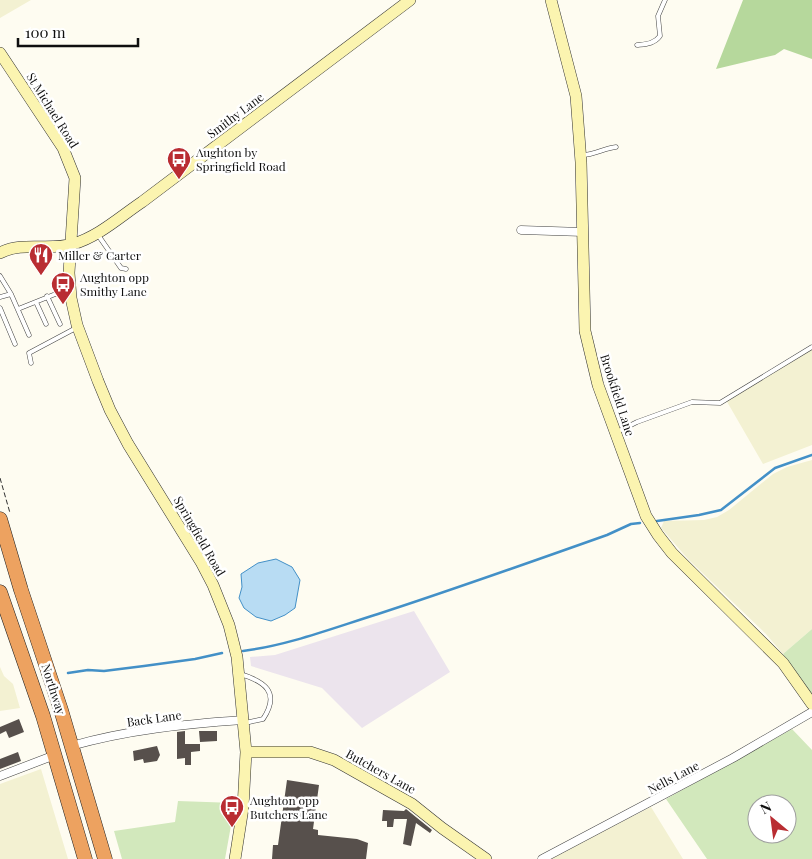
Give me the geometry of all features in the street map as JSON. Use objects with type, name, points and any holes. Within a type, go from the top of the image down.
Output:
[{"type":"highway","name":"Northway","points":[[0,519],[21,590],[61,710],[104,859]]},
{"type":"highway","name":"Northway","points":[[0,592],[43,716],[85,859]]},
{"type":"highway","points":[[43,716],[61,710]]},
{"type":"highway","points":[[67,796],[84,790]]},
{"type":"street","name":"Smithy Lane","points":[[0,253],[13,248],[72,244],[96,233],[142,202],[410,0]]},
{"type":"street","name":"Brookfield Lane","points":[[551,0],[576,96],[583,232],[585,331],[598,385],[615,433],[646,516],[658,535],[672,553],[783,663],[812,704]]},
{"type":"street","name":"St Michael Road","points":[[0,53],[63,148],[75,178],[72,244]]},
{"type":"street","points":[[521,230],[583,232]]},
{"type":"street","name":"Springfield Road","points":[[72,244],[70,288],[78,328],[98,380],[118,426],[213,585],[235,646],[246,752],[243,808],[235,859]]},
{"type":"street","name":"Nells Lane","points":[[542,859],[733,758],[812,712]]},
{"type":"street","name":"Back Lane","points":[[71,746],[117,734],[195,723],[243,722]]},
{"type":"street","name":"Butchers Lane","points":[[246,752],[310,752],[334,760],[412,804],[486,859]]},
{"type":"street","points":[[0,776],[55,755]]},
{"type":"lane","points":[[637,45],[657,41],[660,36],[658,16],[665,0]]},
{"type":"lane","points":[[580,156],[592,155],[616,147]]},
{"type":"lane","points":[[96,233],[120,268],[126,269]]},
{"type":"lane","points":[[0,276],[11,294],[29,335]]},
{"type":"lane","points":[[18,310],[70,288]]},
{"type":"lane","points":[[0,297],[11,294]]},
{"type":"lane","points":[[48,296],[60,324]]},
{"type":"lane","points":[[36,302],[46,324]]},
{"type":"lane","points":[[0,308],[15,344]]},
{"type":"lane","points":[[31,363],[29,354],[72,329],[78,328]]},
{"type":"lane","points":[[615,433],[637,422],[692,402],[720,403],[812,346]]},
{"type":"lane","points":[[239,674],[262,682],[269,692],[270,706],[263,719],[243,722]]},
{"type":"shaded area","points":[[0,0],[31,0],[0,18]]},
{"type":"shaded area","points":[[812,348],[812,445],[763,464],[726,400]]},
{"type":"shaded area","points":[[812,460],[812,629],[783,654],[766,634],[688,559],[661,528],[664,521],[704,520],[717,517],[729,510],[773,474],[787,467]]},
{"type":"shaded area","points":[[414,611],[450,672],[362,728],[322,688],[251,666],[250,657],[275,655]]},
{"type":"shaded area","points":[[0,667],[4,676],[13,684],[20,708],[0,711]]},
{"type":"shaded area","points":[[41,769],[68,859],[0,859],[0,784]]},
{"type":"shaded area","points":[[651,807],[683,859],[548,859],[555,855]]},
{"type":"green space","points":[[743,0],[812,0],[812,59],[784,49],[775,55],[716,69]]},
{"type":"green space","points":[[812,629],[812,695],[783,654]]},
{"type":"green space","points":[[792,729],[812,750],[812,859],[707,859],[666,799]]},
{"type":"green space","points":[[178,801],[235,803],[225,859],[122,859],[114,831],[175,822]]},
{"type":"water","points":[[276,559],[292,567],[300,580],[295,608],[271,621],[256,617],[244,608],[239,598],[242,587],[241,574],[258,563]]},
{"type":"building","points":[[19,719],[24,732],[9,738],[6,731],[0,734],[0,727]]},
{"type":"building","points":[[185,731],[185,744],[200,744],[200,751],[191,752],[191,765],[185,765],[185,758],[177,759],[177,732]]},
{"type":"building","points":[[199,731],[217,731],[217,741],[200,742]]},
{"type":"building","points":[[157,746],[160,755],[157,761],[144,763],[143,759],[134,761],[133,751]]},
{"type":"building","points":[[18,752],[21,761],[0,769],[0,759]]},
{"type":"building","points":[[287,780],[319,785],[313,829],[318,830],[318,835],[357,839],[368,843],[366,859],[272,859],[273,845],[278,845]]},
{"type":"building","points":[[406,809],[432,830],[430,833],[416,823],[411,846],[403,844],[407,819],[394,819],[393,827],[387,827],[387,821],[382,821],[383,810],[404,811]]},
{"type":"waterway","points":[[657,521],[721,510],[775,468],[812,455]]},
{"type":"waterway","points":[[243,651],[277,645],[328,630],[436,595],[607,535],[631,524],[640,523]]},
{"type":"waterway","points":[[68,673],[144,666],[222,653]]},
{"type":"place","name":"Aughton by Springfield Road","points":[[179,180]]},
{"type":"place","name":"Miller & Carter","points":[[41,276]]},
{"type":"place","name":"Aughton opp Smithy Lane","points":[[63,305]]},
{"type":"place","name":"Aughton opp Butchers Lane","points":[[232,828]]}]
